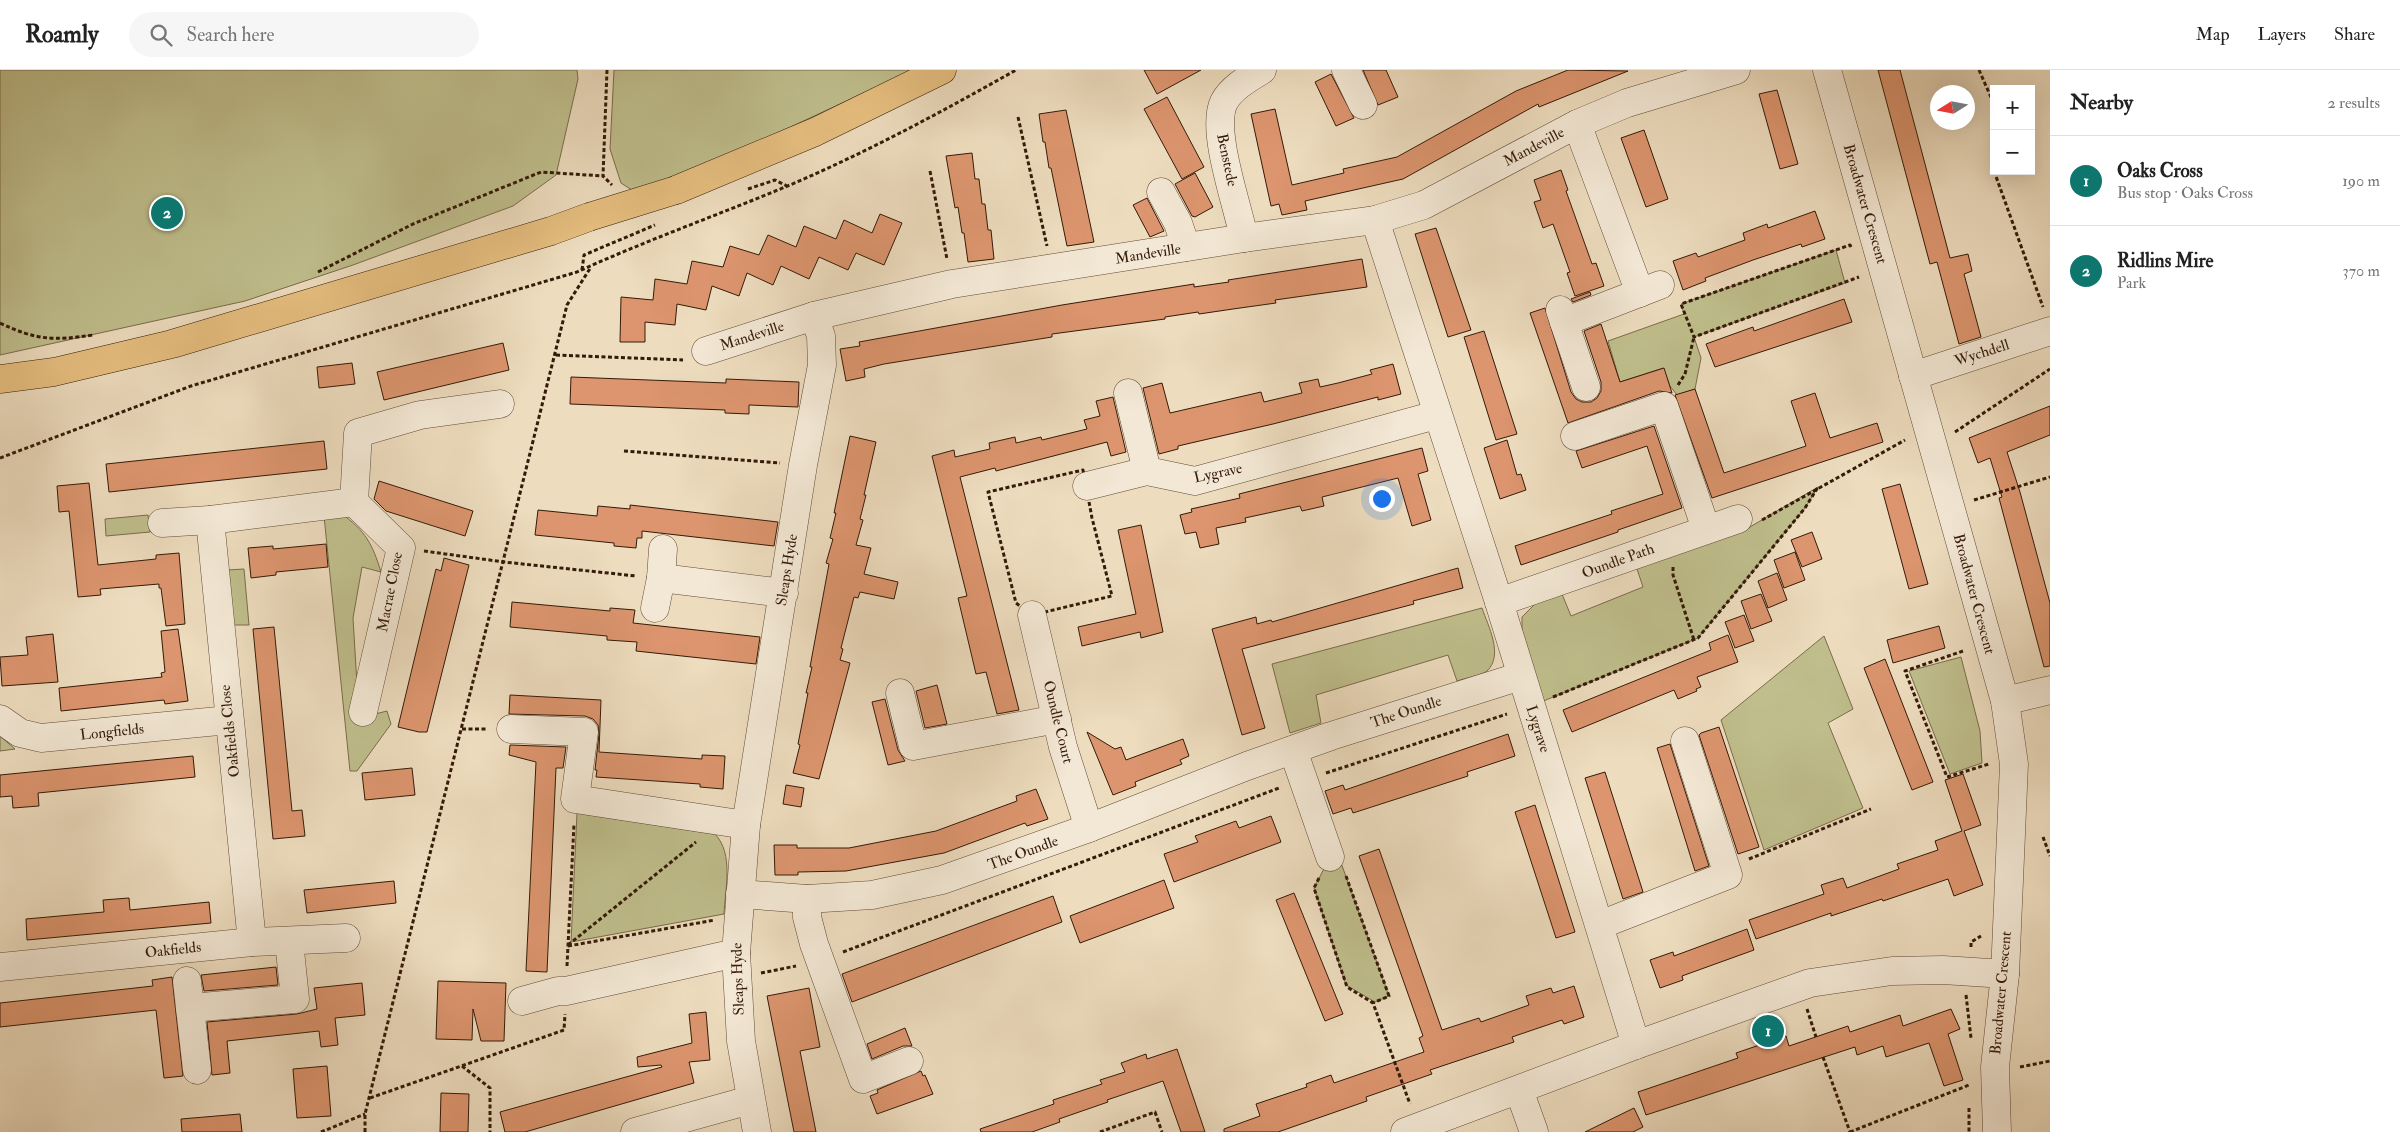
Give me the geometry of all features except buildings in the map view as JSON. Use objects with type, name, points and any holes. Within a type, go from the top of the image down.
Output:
[{"type":"highway","points":[[0,379],[54,372],[172,344],[551,231],[676,190],[815,132],[942,70]]},
{"type":"highway","points":[[0,393],[54,372]]},
{"type":"street","name":"Benstede","points":[[1244,238],[1220,133],[1220,115],[1224,101],[1234,89],[1262,70]]},
{"type":"street","points":[[1346,70],[1362,105]]},
{"type":"street","name":"Mandeville","points":[[706,351],[814,316],[952,284],[1244,238],[1374,220],[1424,205],[1655,81],[1736,70]]},
{"type":"street","name":"Broadwater Crescent","points":[[1827,70],[2005,701],[2014,764],[2005,974],[1995,1067],[1997,1132]]},
{"type":"street","name":"Mandeville","points":[[1576,124],[1650,289],[1610,305],[1562,316],[1586,387]]},
{"type":"street","points":[[1161,192],[1181,230],[1186,248]]},
{"type":"street","name":"Lygrave","points":[[1374,220],[1436,415],[1499,602],[1636,1045]]},
{"type":"street","name":"Sleaps Hyde","points":[[757,1132],[741,1042],[736,953],[739,905],[734,823],[784,593],[803,465],[822,365],[821,336],[814,316]]},
{"type":"street","name":"Wychdell","points":[[1913,376],[2047,320]]},
{"type":"street","points":[[1128,393],[1147,471]]},
{"type":"street","points":[[162,523],[210,520],[354,502],[358,433],[420,415],[500,404]]},
{"type":"street","points":[[1575,436],[1664,406],[1706,530]]},
{"type":"street","name":"Lygrave","points":[[1087,486],[1147,471],[1195,481],[1436,415]]},
{"type":"street","name":"Macrae Close","points":[[354,502],[401,548],[363,712]]},
{"type":"street","name":"Oundle Path","points":[[1499,602],[1738,519]]},
{"type":"street","name":"Oakfields Close","points":[[210,520],[252,942]]},
{"type":"street","points":[[655,608],[661,578],[663,549]]},
{"type":"street","points":[[661,578],[784,593]]},
{"type":"street","name":"Oundle Court","points":[[1032,615],[1073,782],[1089,828]]},
{"type":"street","name":"The Oundle","points":[[739,905],[872,895],[942,880],[1089,828],[1293,750],[1521,676]]},
{"type":"street","points":[[2005,701],[2050,690]]},
{"type":"street","points":[[900,693],[913,746],[1057,719]]},
{"type":"street","name":"Longfields","points":[[0,719],[20,733],[41,738],[229,720]]},
{"type":"street","points":[[511,729],[584,732],[575,799],[734,823]]},
{"type":"street","points":[[1600,925],[1728,875],[1685,741]]},
{"type":"street","points":[[1293,750],[1330,857]]},
{"type":"street","points":[[807,899],[807,917],[814,944],[863,1079],[908,1062]]},
{"type":"street","name":"Oakfields","points":[[0,967],[252,942],[346,938]]},
{"type":"street","points":[[197,1070],[188,995],[295,999],[289,941]]},
{"type":"street","points":[[522,1001],[558,991],[566,991],[736,953]]},
{"type":"street","points":[[1412,1130],[1636,1045],[1810,983],[1892,971],[1943,970],[2005,974]]},
{"type":"street","points":[[1519,1090],[1534,1132]]},
{"type":"street","points":[[635,1132],[750,1100]]},
{"type":"path","points":[[0,458],[191,386],[582,270],[638,245],[799,181],[916,125],[1016,70]]},
{"type":"path","points":[[1979,70],[1990,95]]},
{"type":"path","points":[[1018,118],[1052,268]]},
{"type":"path","points":[[930,171],[952,284]]},
{"type":"path","points":[[310,275],[413,224],[541,172],[602,176]]},
{"type":"path","points":[[1995,175],[2047,320]]},
{"type":"path","points":[[582,270],[584,255],[655,225]]},
{"type":"path","points":[[1665,408],[1685,374],[1694,337],[1681,304],[1850,245],[1852,253]]},
{"type":"path","points":[[365,1132],[365,1114],[568,305],[591,266]]},
{"type":"path","points":[[1694,337],[1859,278],[1857,269]]},
{"type":"path","points":[[0,323],[27,336],[64,339],[103,334]]},
{"type":"path","points":[[556,355],[694,360],[706,351]]},
{"type":"path","points":[[1953,427],[1955,432],[2050,368]]},
{"type":"path","points":[[1738,519],[1743,531],[1904,440],[1909,439]]},
{"type":"path","points":[[1904,440],[1906,449]]},
{"type":"path","points":[[624,451],[803,465]]},
{"type":"path","points":[[1083,470],[1092,518],[1112,596],[1032,615],[1016,603],[988,492],[1083,470]]},
{"type":"path","points":[[1973,500],[2050,477]]},
{"type":"path","points":[[1673,541],[1673,575],[1694,640]]},
{"type":"path","points":[[401,548],[504,562],[661,578]]},
{"type":"path","points":[[1961,643],[1964,652],[1905,671],[1947,777],[1989,764]]},
{"type":"path","points":[[1988,755],[1989,772]]},
{"type":"path","points":[[1726,869],[1871,809]]},
{"type":"path","points":[[734,823],[568,946],[739,905]]},
{"type":"path","points":[[2043,837],[2050,856]]},
{"type":"path","points":[[1374,1003],[1389,996],[1340,860],[1330,857],[1314,888],[1347,987],[1374,1003],[1412,1130]]},
{"type":"path","points":[[1970,955],[1971,942],[1985,934]]},
{"type":"path","points":[[1966,992],[1971,1042]]},
{"type":"path","points":[[1824,1057],[1850,1132],[1969,1086],[1969,1077]]},
{"type":"path","points":[[2020,1067],[2050,1061]]},
{"type":"path","points":[[462,1066],[490,1088],[490,1132]]},
{"type":"path","points":[[1100,1132],[1155,1112],[1162,1132]]},
{"type":"path","points":[[321,1132],[365,1114]]},
{"type":"shaded area","points":[[0,70],[577,70],[578,79],[556,175],[513,206],[353,265],[245,301],[0,355]]},
{"type":"shaded area","points":[[614,70],[913,70],[739,151],[635,192],[621,183],[610,149]]},
{"type":"shaded area","points":[[1836,250],[1845,283],[1694,337],[1701,358],[1695,389],[1677,395],[1670,386],[1663,368],[1620,382],[1608,341],[1684,314],[1681,304]]},
{"type":"shaded area","points":[[1818,487],[1805,508],[1698,638],[1541,702],[1522,638],[1522,617],[1535,604],[1562,594],[1571,616],[1643,587],[1635,563],[1743,531]]},
{"type":"shaded area","points":[[341,513],[357,526],[367,539],[381,572],[362,567],[353,618],[359,718],[387,711],[391,724],[357,771],[350,771],[324,516]]},
{"type":"shaded area","points":[[148,515],[150,532],[106,536],[105,519]]},
{"type":"shaded area","points":[[244,569],[249,625],[234,625],[228,570]]},
{"type":"shaded area","points":[[1482,608],[1491,632],[1494,649],[1492,664],[1484,673],[1457,681],[1448,655],[1316,695],[1321,723],[1290,733],[1272,664]]},
{"type":"shaded area","points":[[1824,636],[1853,709],[1828,723],[1863,808],[1764,850],[1721,720]]},
{"type":"shaded area","points":[[1961,657],[1980,731],[1982,763],[1950,774],[1909,671]]},
{"type":"shaded area","points":[[0,736],[15,749],[0,751]]},
{"type":"shaded area","points":[[577,813],[715,834],[725,851],[727,883],[724,914],[571,942]]},
{"type":"shaded area","points":[[1330,857],[1340,860],[1389,996],[1375,1002],[1346,985],[1314,888]]},
{"type":"place","name":"Ridlins Mire","points":[[167,213]]},
{"type":"place","name":"Oaks Cross","points":[[1768,1031]]}]
